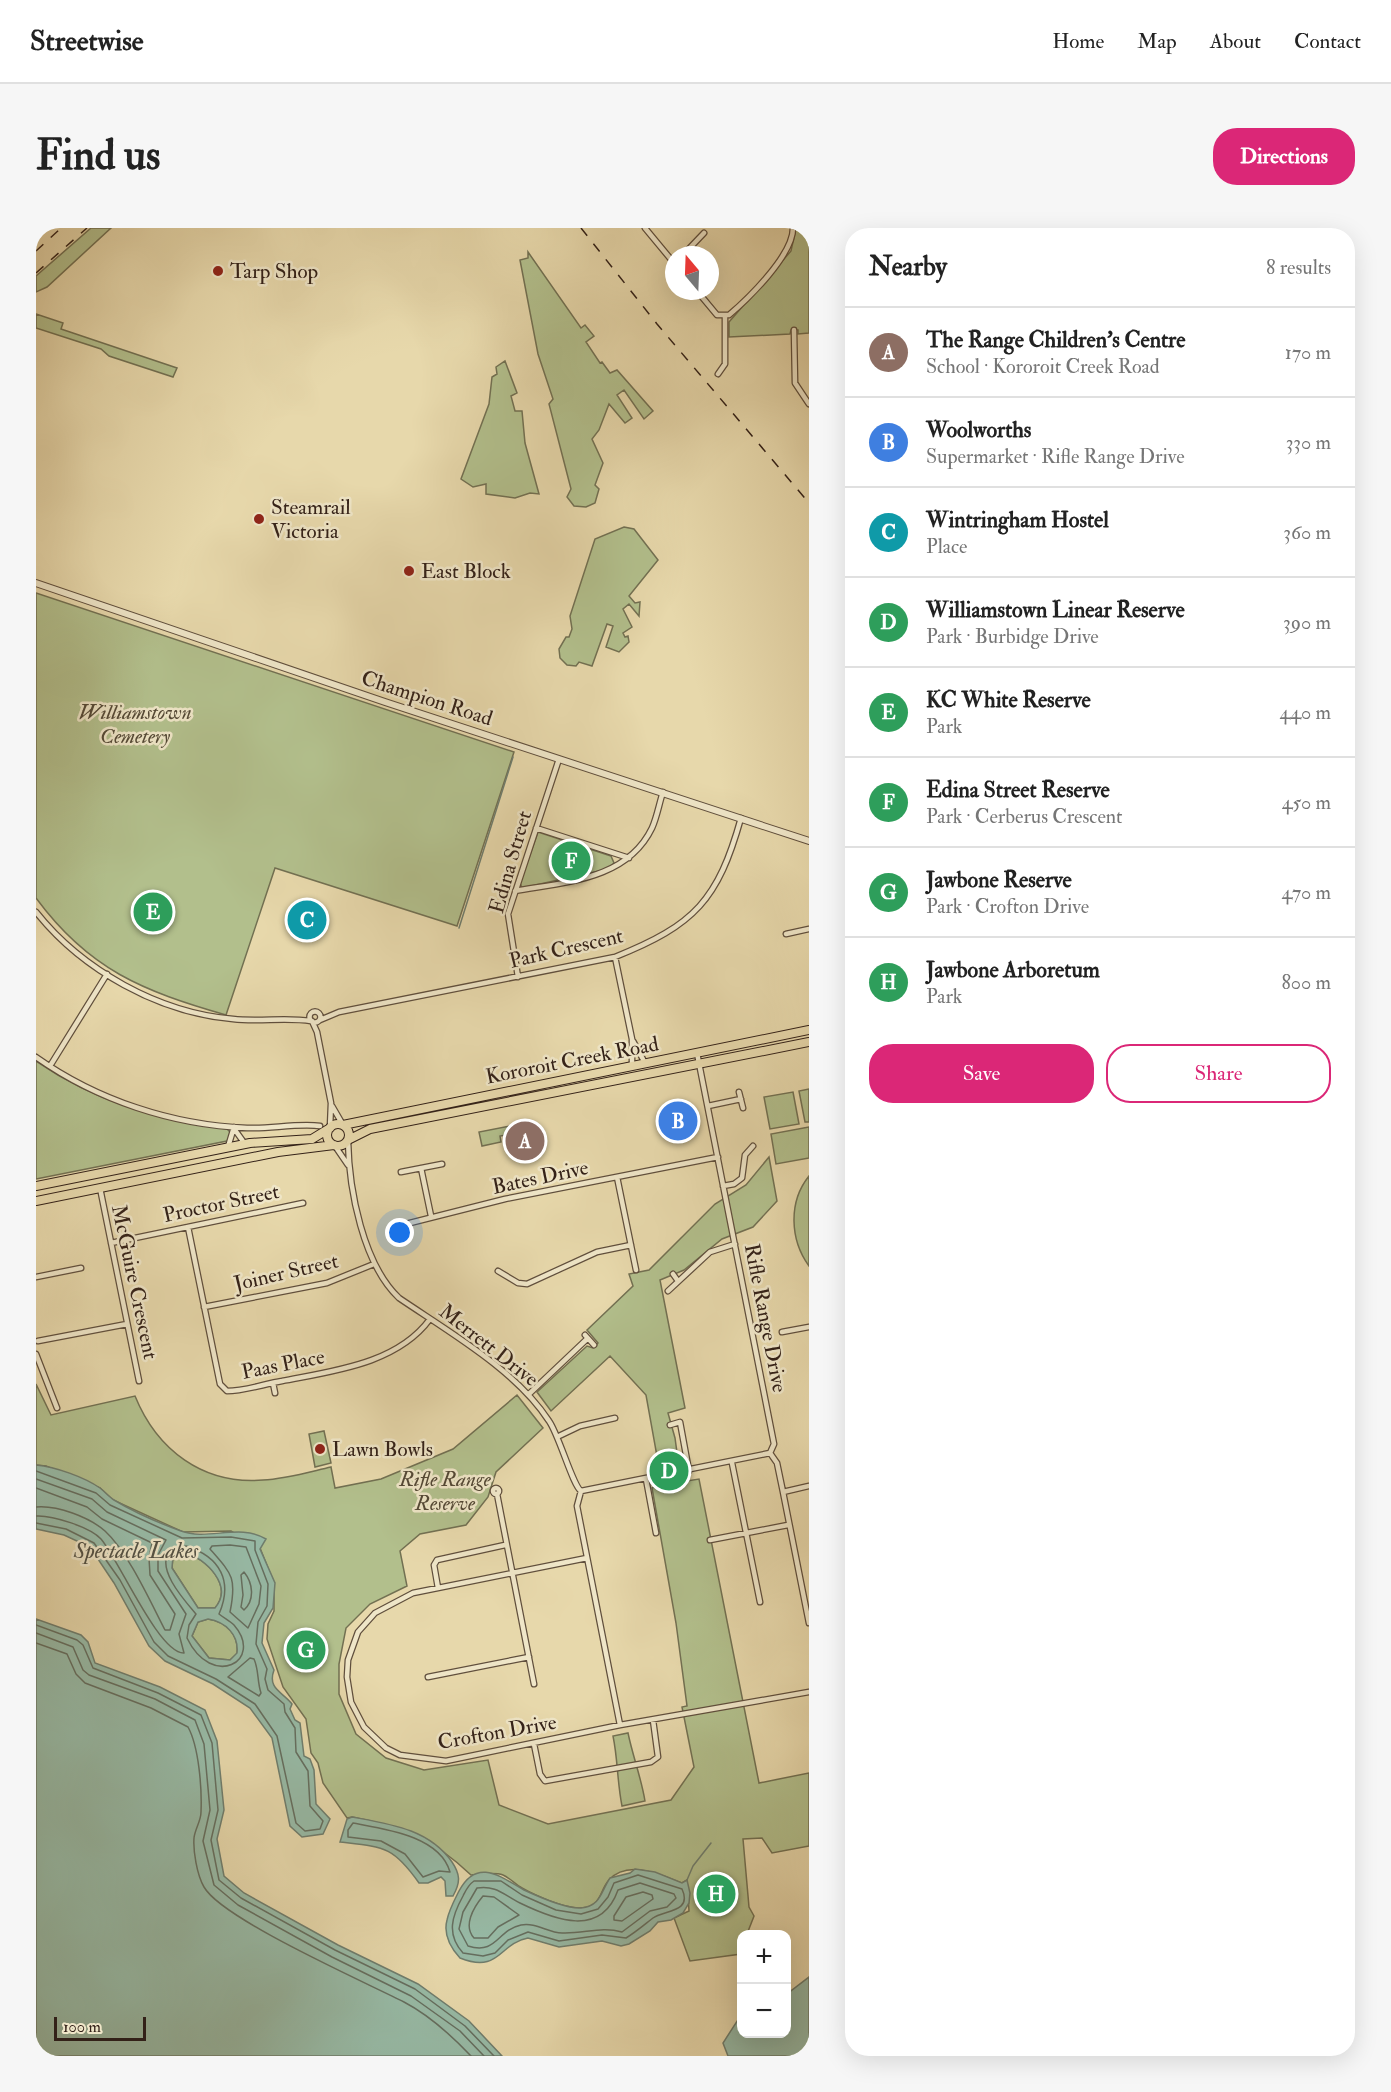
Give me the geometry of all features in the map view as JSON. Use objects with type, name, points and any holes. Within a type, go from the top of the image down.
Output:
[{"type":"main road","name":"Kororoit Creek Road","points":[[343,1125],[809,1030]]},
{"type":"main road","name":"Kororoit Creek Road","points":[[348,1141],[370,1129],[809,1042]]},
{"type":"main road","points":[[629,1066],[642,1076]]},
{"type":"main road","points":[[36,1186],[244,1144],[309,1140],[330,1128],[343,1125],[349,1131],[348,1141],[341,1146],[278,1152],[36,1201]]},
{"type":"main road","points":[[330,1128],[328,1139],[334,1146]]},
{"type":"street","points":[[645,228],[665,252]]},
{"type":"street","points":[[704,300],[716,314],[725,316],[732,312],[779,261],[792,240],[793,228]]},
{"type":"street","points":[[691,246],[704,233]]},
{"type":"street","points":[[718,374],[725,364],[725,316]]},
{"type":"street","points":[[794,330],[795,383],[809,404]]},
{"type":"street","name":"Champion Road","points":[[36,583],[809,841]]},
{"type":"street","name":"Edina Street","points":[[518,977],[508,923],[515,891],[559,759]]},
{"type":"street","points":[[515,891],[595,876],[629,858],[652,827],[663,792]]},
{"type":"street","name":"Park Crescent","points":[[314,1013],[331,1014],[615,957],[671,931],[694,912],[717,886],[729,859],[741,818]]},
{"type":"street","points":[[536,828],[629,858]]},
{"type":"street","points":[[36,912],[58,936],[107,974],[154,998],[208,1016],[233,1019],[319,1020]]},
{"type":"street","points":[[786,934],[809,929]]},
{"type":"street","points":[[615,957],[632,1039],[645,1063]]},
{"type":"street","points":[[50,1066],[107,974]]},
{"type":"street","points":[[297,1019],[314,1013]]},
{"type":"street","points":[[314,1013],[319,1020],[317,1032]]},
{"type":"street","points":[[314,1013],[311,1021],[317,1032],[331,1103],[330,1128]]},
{"type":"street","name":"Park Crescent","points":[[319,1020],[331,1014]]},
{"type":"street","points":[[629,1066],[632,1039]]},
{"type":"street","name":"Rifle Range Drive","points":[[697,1053],[774,1444],[770,1453],[777,1463],[809,1623]]},
{"type":"street","points":[[36,1057],[83,1085],[150,1112],[234,1127],[320,1126]]},
{"type":"street","points":[[739,1092],[743,1108]]},
{"type":"street","points":[[708,1106],[741,1099]]},
{"type":"street","points":[[331,1103],[343,1125]]},
{"type":"street","points":[[234,1127],[238,1138],[244,1144]]},
{"type":"street","points":[[228,1147],[234,1127]]},
{"type":"street","name":"Merrett Drive","points":[[348,1141],[351,1176]]},
{"type":"street","name":"Merrett Drive","points":[[334,1146],[345,1159],[351,1176],[374,1264],[390,1289],[529,1394],[559,1436],[574,1485],[581,1491],[577,1506],[620,1725]]},
{"type":"street","points":[[723,1186],[734,1184],[742,1178],[747,1152],[753,1146]]},
{"type":"street","points":[[741,1148],[747,1152]]},
{"type":"street","name":"Bates Drive","points":[[406,1224],[431,1216],[717,1156]]},
{"type":"street","points":[[401,1172],[442,1164]]},
{"type":"street","points":[[421,1168],[431,1216]]},
{"type":"street","points":[[617,1177],[636,1270]]},
{"type":"street","name":"McGuire Crescent","points":[[100,1188],[139,1381]]},
{"type":"street","name":"Proctor Street","points":[[111,1243],[303,1203]]},
{"type":"street","name":"Paas Place","points":[[188,1227],[222,1388],[231,1391],[366,1362],[408,1340],[430,1319]]},
{"type":"street","points":[[668,1291],[710,1252],[735,1244]]},
{"type":"street","points":[[498,1271],[518,1283],[527,1284],[597,1252],[631,1245]]},
{"type":"street","name":"Joiner Street","points":[[204,1307],[327,1283],[374,1264]]},
{"type":"street","points":[[36,1278],[81,1268]]},
{"type":"street","points":[[673,1274],[678,1281]]},
{"type":"street","points":[[36,1348],[37,1341],[127,1324]]},
{"type":"street","points":[[782,1332],[809,1327]]},
{"type":"street","points":[[529,1394],[586,1337],[594,1345]]},
{"type":"street","points":[[36,1354],[57,1408]]},
{"type":"street","points":[[273,1383],[275,1393]]},
{"type":"street","points":[[559,1436],[580,1426],[615,1418]]},
{"type":"street","points":[[670,1425],[680,1422],[689,1471]]},
{"type":"street","points":[[581,1491],[732,1463],[770,1453]]},
{"type":"street","points":[[732,1463],[760,1602]]},
{"type":"street","points":[[646,1479],[656,1533]]},
{"type":"street","points":[[783,1492],[809,1486]]},
{"type":"street","points":[[497,1494],[505,1545],[534,1684]]},
{"type":"street","points":[[710,1540],[788,1525]]},
{"type":"street","points":[[438,1588],[434,1565],[438,1560],[505,1545]]},
{"type":"street","name":"Crofton Drive","points":[[587,1558],[413,1593],[387,1605],[365,1622],[358,1632],[348,1660],[347,1677],[351,1702],[364,1727],[380,1743],[399,1755],[431,1761],[446,1761],[620,1725],[809,1692]]},
{"type":"street","points":[[428,1677],[529,1657]]},
{"type":"street","points":[[534,1744],[540,1774],[545,1781],[651,1762],[658,1757],[653,1720]]},
{"type":"green space","points":[[91,228],[111,228],[47,287],[36,292],[36,276]]},
{"type":"green space","points":[[796,228],[809,228],[809,333],[798,334],[798,330],[791,330],[790,334],[729,337],[729,322],[791,251]]},
{"type":"green space","points":[[528,252],[581,328],[585,325],[594,336],[586,342],[600,363],[602,362],[610,373],[617,370],[653,411],[644,419],[624,390],[617,395],[632,418],[625,423],[609,404],[599,430],[592,439],[603,463],[595,485],[599,489],[595,503],[586,507],[574,506],[567,497],[571,489],[549,404],[553,399],[538,354],[520,260],[528,258]]},
{"type":"green space","points":[[36,314],[63,323],[61,329],[177,368],[173,377],[109,356],[101,349],[36,328]]},
{"type":"green space","points":[[505,361],[517,393],[511,396],[515,411],[522,411],[525,443],[539,494],[530,493],[515,498],[486,494],[486,484],[473,487],[461,479],[489,404],[492,377],[497,374],[496,367]]},
{"type":"green space","points":[[624,527],[634,529],[658,560],[629,596],[635,603],[640,602],[639,616],[629,604],[623,609],[632,627],[623,633],[625,637],[628,636],[629,642],[619,652],[606,647],[613,626],[607,624],[592,666],[579,662],[576,666],[567,665],[560,658],[559,649],[566,637],[569,637],[572,629],[570,616],[595,539]]},
{"type":"green space","name":"Williamstown Cemetery","points":[[36,593],[514,752],[457,926],[275,868],[226,1015],[169,997],[143,986],[98,960],[76,943],[36,898]]},
{"type":"green space","points":[[538,832],[611,856],[614,863],[610,868],[599,871],[522,888],[520,883]]},
{"type":"green space","points":[[36,1061],[81,1087],[127,1107],[176,1120],[227,1129],[231,1133],[227,1141],[36,1179]]},
{"type":"green space","points":[[809,1089],[809,1122],[805,1122],[799,1091]]},
{"type":"green space","points":[[793,1092],[799,1124],[770,1129],[764,1097]]},
{"type":"green space","points":[[520,1124],[522,1132],[500,1136],[501,1142],[482,1146],[479,1132]]},
{"type":"green space","points":[[809,1127],[809,1158],[776,1164],[771,1134]]},
{"type":"green space","name":"Rifle Range Reserve","points":[[769,1157],[777,1201],[753,1227],[722,1239],[684,1270],[660,1280],[685,1408],[668,1413],[675,1438],[681,1482],[699,1479],[759,1783],[809,1773],[809,1846],[772,1853],[762,1838],[743,1839],[749,1907],[754,1916],[749,1930],[737,1930],[737,1955],[690,1961],[674,1918],[689,1911],[687,1880],[682,1883],[645,1871],[625,1870],[609,1880],[599,1898],[592,1905],[572,1907],[534,1894],[503,1875],[492,1873],[471,1875],[430,1843],[402,1830],[352,1817],[347,1818],[323,1783],[318,1763],[311,1753],[306,1719],[283,1687],[267,1639],[268,1624],[274,1611],[274,1583],[260,1548],[231,1531],[183,1532],[113,1500],[100,1488],[46,1466],[36,1465],[36,1384],[51,1415],[135,1396],[144,1415],[169,1448],[202,1470],[221,1477],[263,1480],[331,1467],[335,1488],[381,1479],[453,1449],[517,1395],[543,1428],[496,1472],[488,1497],[466,1525],[420,1534],[400,1551],[407,1586],[370,1604],[346,1628],[339,1664],[339,1694],[356,1734],[386,1758],[424,1770],[488,1760],[499,1805],[548,1824],[671,1800],[694,1767],[682,1707],[687,1706],[676,1623],[652,1488],[662,1484],[646,1395],[610,1356],[551,1411],[537,1392],[587,1346],[593,1348],[598,1343],[587,1330],[633,1286],[629,1274],[649,1270],[715,1204],[746,1185]]},
{"type":"green space","points":[[809,1176],[809,1266],[798,1245],[794,1221],[797,1197]]},
{"type":"green space","name":"Lawn Bowls","points":[[324,1431],[331,1463],[315,1467],[309,1434]]},
{"type":"green space","points":[[185,1552],[201,1560],[215,1574],[221,1591],[215,1608],[198,1608],[172,1568],[173,1556]]},
{"type":"green space","points":[[208,1619],[226,1626],[234,1635],[237,1654],[230,1660],[209,1658],[192,1636],[198,1622]]},
{"type":"green space","points":[[628,1733],[645,1801],[622,1806],[613,1736]]},
{"type":"water","name":"Spectacle Lakes","points":[[36,1465],[78,1476],[100,1488],[112,1499],[181,1531],[191,1534],[246,1532],[266,1539],[260,1549],[275,1583],[273,1608],[264,1623],[262,1643],[274,1670],[272,1676],[274,1686],[292,1704],[290,1709],[295,1720],[300,1723],[304,1756],[310,1759],[314,1770],[316,1804],[330,1819],[323,1834],[302,1837],[290,1826],[272,1738],[250,1708],[213,1684],[165,1661],[149,1646],[114,1583],[90,1547],[64,1535],[36,1529]],"holes":[[[185,1552],[201,1561],[215,1574],[221,1591],[220,1600],[215,1608],[198,1608],[172,1568],[173,1556]],[[208,1619],[226,1626],[233,1635],[237,1653],[230,1660],[209,1658],[192,1636],[198,1622]]]},
{"type":"water","points":[[36,1619],[81,1635],[88,1642],[95,1663],[160,1687],[205,1710],[217,1741],[224,1810],[217,1839],[224,1876],[244,1893],[338,1945],[418,1984],[469,2021],[502,2056],[36,2056]]},
{"type":"water","points":[[352,1817],[408,1830],[432,1842],[443,1851],[457,1870],[458,1882],[453,1896],[446,1896],[445,1881],[441,1877],[428,1883],[419,1883],[402,1862],[386,1850],[340,1842],[347,1819]]},
{"type":"water","points":[[635,1869],[655,1872],[682,1883],[687,1880],[690,1893],[689,1903],[683,1913],[671,1920],[658,1922],[650,1931],[629,1944],[621,1946],[602,1941],[559,1947],[528,1938],[511,1945],[491,1960],[473,1962],[460,1958],[448,1940],[446,1925],[450,1909],[466,1881],[481,1872],[498,1876],[544,1899],[581,1908],[588,1907],[597,1901],[610,1878],[630,1873]]},
{"type":"water","points":[[809,1977],[809,2056],[728,2056],[723,2043],[737,2021],[737,2038],[791,2038],[791,1991]]},
{"type":"waterway","points":[[459,928],[513,757]]},
{"type":"waterway","points":[[687,1880],[693,1866],[711,1843]]},
{"type":"railway","points":[[36,251],[61,228]]},
{"type":"railway","points":[[36,273],[87,228]]},
{"type":"railway","points":[[581,228],[657,324],[809,503]]},
{"type":"place","name":"Tarp Shop","points":[[218,271]]},
{"type":"place","name":"Steamrail Victoria","points":[[259,519]]},
{"type":"place","name":"East Block","points":[[409,571]]},
{"type":"place","name":"Edina Street Reserve","points":[[571,861]]},
{"type":"place","name":"KC White Reserve","points":[[153,912]]},
{"type":"place","name":"Wintringham Hostel","points":[[307,920]]},
{"type":"place","name":"Woolworths","points":[[678,1121]]},
{"type":"place","name":"The Range Children’s Centre","points":[[525,1141]]},
{"type":"place","name":"Lawn Bowls","points":[[320,1449]]},
{"type":"place","name":"Williamstown Linear Reserve","points":[[669,1471]]},
{"type":"place","name":"Jawbone Reserve","points":[[306,1650]]},
{"type":"place","name":"Jawbone Arboretum","points":[[716,1894]]}]
